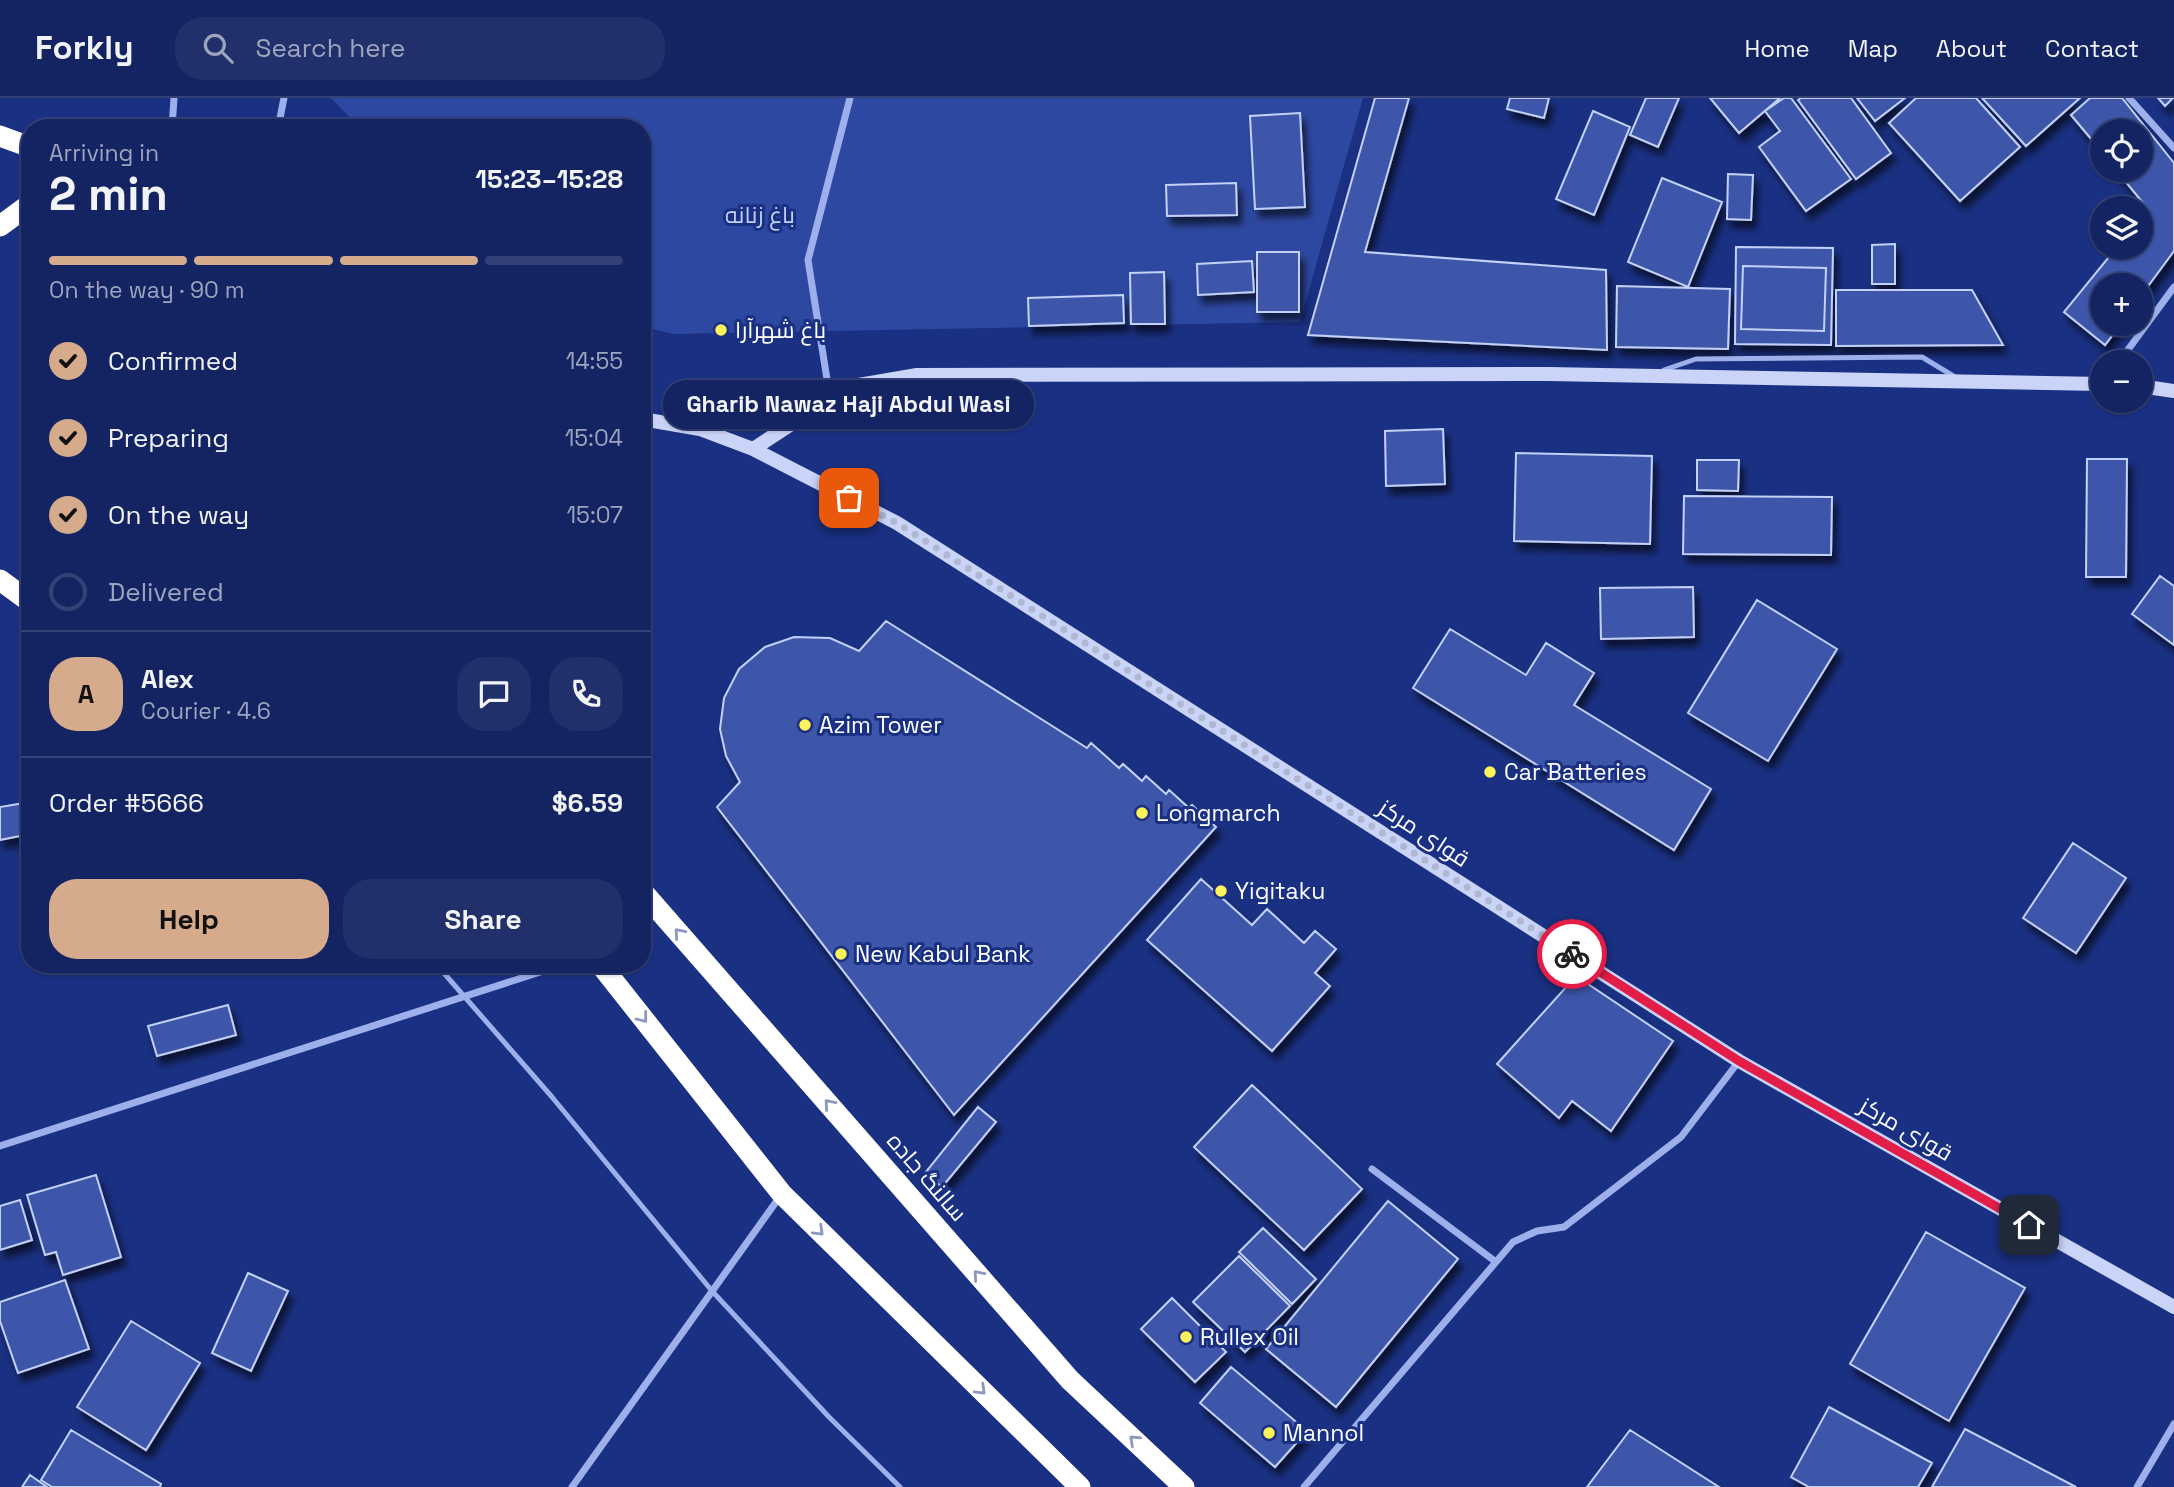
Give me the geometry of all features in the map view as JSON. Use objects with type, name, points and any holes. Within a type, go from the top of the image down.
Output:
[{"type":"highway","points":[[0,136],[21,144]]},
{"type":"highway","points":[[0,226],[21,211]]},
{"type":"highway","points":[[0,580],[21,595]]},
{"type":"highway","name":"سالنگ جاده","points":[[651,901],[1070,1380],[1184,1487]]},
{"type":"highway","points":[[607,973],[782,1194],[1080,1487]]},
{"type":"main road","points":[[753,449],[853,386],[917,375],[1548,374],[2090,384]]},
{"type":"main road","points":[[2153,388],[2174,391]]},
{"type":"main road","name":"قوای مرکز","points":[[651,421],[700,429],[753,449],[897,523],[1739,1061],[2174,1307]]},
{"type":"street","points":[[173,119],[174,98]]},
{"type":"street","points":[[280,119],[284,98]]},
{"type":"street","points":[[830,399],[808,260],[850,98]]},
{"type":"street","points":[[2129,98],[2174,148]]},
{"type":"street","points":[[2128,350],[2174,287]]},
{"type":"street","points":[[0,1146],[537,973]]},
{"type":"street","points":[[1304,1487],[1513,1241],[1537,1231],[1564,1227],[1681,1137],[1739,1061]]},
{"type":"street","points":[[1372,1170],[1496,1262]]},
{"type":"street","points":[[572,1487],[782,1194]]},
{"type":"street","points":[[2137,1487],[2174,1424]]},
{"type":"lane","points":[[1648,376],[1696,359],[1922,357],[1964,382]]},
{"type":"lane","points":[[444,973],[552,1097],[712,1291],[829,1417],[901,1487]]},
{"type":"green space","name":"باغ زنانه","points":[[331,98],[1363,98],[1300,322],[673,334],[651,328],[651,119],[351,119]]},
{"type":"building","points":[[1375,98],[1409,98],[1365,252],[1606,270],[1607,350],[1308,335]]},
{"type":"building","points":[[1510,98],[1549,98],[1544,118],[1507,109]]},
{"type":"building","points":[[1646,98],[1679,98],[1658,147],[1630,135]]},
{"type":"building","points":[[1710,98],[1780,98],[1739,133]]},
{"type":"building","points":[[1784,98],[1791,98],[1851,179],[1806,211],[1759,147],[1780,131],[1765,111]]},
{"type":"building","points":[[1851,98],[1891,153],[1856,179],[1798,100]]},
{"type":"building","points":[[1857,98],[1905,98],[1875,121]]},
{"type":"building","points":[[1916,98],[1976,98],[2020,147],[1960,201],[1889,123]]},
{"type":"building","points":[[1982,98],[2080,98],[2026,146]]},
{"type":"building","points":[[2090,98],[2122,98],[2139,119],[2090,119],[2090,138],[2071,115]]},
{"type":"building","points":[[2158,98],[2173,98],[2165,106]]},
{"type":"building","points":[[1593,111],[1630,127],[1594,215],[1556,199]]},
{"type":"building","points":[[1300,113],[1305,207],[1255,209],[1250,116]]},
{"type":"building","points":[[2153,137],[2174,163],[2174,251],[2153,279],[2153,273],[2096,273],[2107,259],[2153,259],[2153,196],[2137,196],[2126,182],[2153,182]]},
{"type":"building","points":[[1728,174],[1753,175],[1751,220],[1727,219]]},
{"type":"building","points":[[1662,178],[1722,202],[1688,287],[1628,262]]},
{"type":"building","points":[[1236,183],[1237,215],[1167,216],[1166,185]]},
{"type":"building","points":[[1895,244],[1895,284],[1872,284],[1872,245]]},
{"type":"building","points":[[1736,247],[1833,248],[1831,345],[1735,344]]},
{"type":"building","points":[[1257,252],[1299,252],[1299,312],[1257,312]]},
{"type":"building","points":[[1252,261],[1254,292],[1198,295],[1197,264]]},
{"type":"building","points":[[1743,266],[1826,268],[1824,331],[1741,329]]},
{"type":"building","points":[[1164,272],[1165,324],[1131,324],[1130,273]]},
{"type":"building","points":[[2090,280],[2090,333],[2064,312]]},
{"type":"building","points":[[1617,286],[1730,289],[1728,349],[1616,347]]},
{"type":"building","points":[[1836,290],[1972,290],[2003,345],[1836,346]]},
{"type":"building","points":[[1123,295],[1124,323],[1029,326],[1028,298]]},
{"type":"building","points":[[2094,336],[2112,336],[2105,345]]},
{"type":"building","points":[[1443,429],[1445,484],[1386,486],[1385,431]]},
{"type":"building","points":[[1516,453],[1652,456],[1650,544],[1514,541]]},
{"type":"building","points":[[2087,459],[2127,459],[2126,577],[2086,577]]},
{"type":"building","points":[[1697,460],[1739,460],[1738,491],[1697,490]]},
{"type":"building","points":[[1684,496],[1832,497],[1831,555],[1683,554]]},
{"type":"building","points":[[2160,576],[2174,586],[2174,645],[2132,614]]},
{"type":"building","points":[[1693,587],[1694,637],[1601,639],[1600,588]]},
{"type":"building","points":[[1757,600],[1837,649],[1768,761],[1688,713]]},
{"type":"building","points":[[886,621],[1087,748],[1091,743],[1119,768],[1123,764],[1142,781],[1146,776],[1166,794],[1169,790],[1189,808],[1192,805],[1216,827],[954,1115],[717,807],[740,782],[726,756],[720,729],[724,698],[739,669],[765,647],[794,637],[830,638],[859,651]]},
{"type":"building","points":[[1450,629],[1526,675],[1546,643],[1594,673],[1574,705],[1711,789],[1674,850],[1413,688]]},
{"type":"building","points":[[21,804],[21,836],[0,840],[0,807]]},
{"type":"building","points":[[2073,843],[2126,878],[2076,953],[2023,918]]},
{"type":"building","points":[[1201,879],[1252,925],[1267,909],[1304,943],[1315,931],[1336,949],[1315,973],[1330,986],[1272,1051],[1147,940]]},
{"type":"building","points":[[1576,976],[1673,1041],[1611,1131],[1572,1101],[1559,1118],[1497,1064]]},
{"type":"building","points":[[228,1005],[236,1035],[157,1056],[148,1026]]},
{"type":"building","points":[[1252,1085],[1362,1189],[1304,1250],[1194,1147]]},
{"type":"building","points":[[978,1107],[996,1122],[942,1187],[925,1173]]},
{"type":"building","points":[[96,1175],[121,1257],[63,1275],[56,1252],[45,1255],[27,1195]]},
{"type":"building","points":[[20,1200],[32,1240],[0,1250],[0,1206]]},
{"type":"building","points":[[1388,1201],[1458,1259],[1336,1407],[1266,1349]]},
{"type":"building","points":[[1263,1228],[1316,1279],[1292,1304],[1239,1252]]},
{"type":"building","points":[[1926,1232],[2025,1288],[1949,1421],[1850,1364]]},
{"type":"building","points":[[1239,1256],[1290,1306],[1245,1352],[1193,1302]]},
{"type":"building","points":[[248,1273],[288,1291],[251,1371],[212,1353]]},
{"type":"building","points":[[65,1280],[89,1349],[18,1373],[0,1321],[0,1302]]},
{"type":"building","points":[[1172,1298],[1226,1352],[1195,1382],[1141,1329]]},
{"type":"building","points":[[131,1321],[200,1363],[146,1450],[77,1407]]},
{"type":"building","points":[[1231,1367],[1307,1431],[1275,1467],[1200,1403]]},
{"type":"building","points":[[1829,1407],[1932,1463],[1918,1487],[1809,1487],[1791,1477]]},
{"type":"building","points":[[1965,1429],[2076,1487],[1932,1487]]},
{"type":"building","points":[[71,1430],[161,1484],[160,1487],[52,1487],[41,1480]]},
{"type":"building","points":[[1630,1430],[1719,1487],[1587,1487]]},
{"type":"building","points":[[30,1475],[47,1487],[22,1487]]},
{"type":"way so far","points":[[849,498],[897,523],[1572,954]]},
{"type":"place","name":"باغ شهرآرا","points":[[721,330]]},
{"type":"place","name":"Gharib Nawaz Haji Abdul Wasi","points":[[849,498]]},
{"type":"place","name":"Azim Tower","points":[[805,725]]},
{"type":"place","name":"Car Batteries","points":[[1490,772]]},
{"type":"place","name":"Longmarch","points":[[1142,813]]},
{"type":"place","name":"Yigitaku","points":[[1221,891]]},
{"type":"place","name":"New Kabul Bank","points":[[841,954]]},
{"type":"place","name":"Rullex Oil","points":[[1186,1337]]},
{"type":"place","name":"Mannol","points":[[1269,1433]]},
{"type":"route","points":[[1572,954],[1739,1061],[2029,1225]]}]
